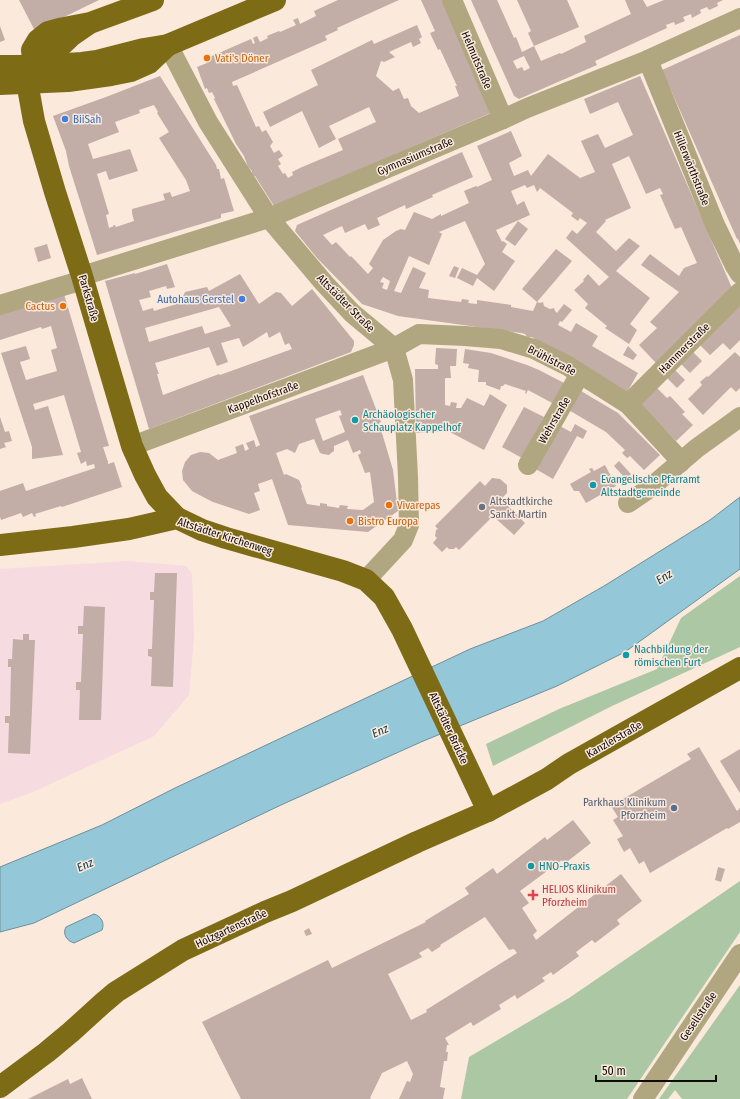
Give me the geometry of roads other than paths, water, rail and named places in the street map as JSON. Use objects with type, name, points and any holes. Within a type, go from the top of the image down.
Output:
[{"type":"main road","points":[[0,84],[33,75],[71,36],[90,23],[153,0]]},
{"type":"main road","points":[[0,66],[33,75],[68,81],[131,71],[149,63],[168,45],[275,0]]},
{"type":"main road","name":"Parkstraße","points":[[33,75],[29,93],[34,121],[83,278],[132,446],[145,475],[158,497],[177,518]]},
{"type":"main road","name":"Altstädter Kirchenweg","points":[[0,545],[73,538],[129,529],[177,518],[202,530],[226,538],[343,571],[366,580],[384,597],[403,631],[421,670]]},
{"type":"main road","name":"Kanzlerstraße","points":[[488,811],[547,779],[576,760],[740,668]]},
{"type":"main road","name":"Altstädter Brücke","points":[[421,670],[488,811]]},
{"type":"main road","name":"Holzgartenstraße","points":[[2,1081],[71,1032],[116,992],[183,950],[417,842],[488,811]]},
{"type":"street","name":"Helmutstraße","points":[[452,0],[503,119]]},
{"type":"street","name":"Gymnasiumstraße","points":[[0,305],[269,218],[527,108],[648,60],[740,18]]},
{"type":"street","name":"Altstädter Straße","points":[[168,45],[208,122],[269,218],[324,283],[352,313],[394,348]]},
{"type":"street","name":"Hillerwörthstraße","points":[[648,60],[716,225],[740,274]]},
{"type":"street","name":"Hammerstraße","points":[[628,404],[740,292]]},
{"type":"street","name":"Brühlstraße","points":[[394,348],[419,334],[502,339],[534,349],[568,366],[628,404],[678,458],[680,463]]},
{"type":"street","name":"Kappelhofstraße","points":[[132,446],[394,348]]},
{"type":"street","points":[[366,580],[403,540],[409,525],[403,380],[394,348]]},
{"type":"street","name":"Wehrstraße","points":[[528,465],[580,374]]},
{"type":"street","points":[[628,503],[650,488],[697,448],[740,417]]},
{"type":"street","name":"Gesellstraße","points":[[643,1099],[740,954]]},
{"type":"water","name":"Enz","points":[[740,497],[740,569],[625,652],[557,686],[421,742],[281,805],[34,923],[0,932],[0,867],[102,825],[175,788],[470,649],[543,621],[604,586],[710,520]]},
{"type":"water","points":[[94,914],[99,916],[102,920],[102,930],[74,943],[67,939],[65,935],[66,927]]},
{"type":"place","name":"Vati's Döner","points":[[207,58]]},
{"type":"place","name":"BiiSah","points":[[65,119]]},
{"type":"place","name":"Autohaus Gerstel","points":[[242,299]]},
{"type":"place","name":"Cactus","points":[[63,306]]},
{"type":"place","name":"Archäologischer Schauplatz Kappelhof","points":[[355,420]]},
{"type":"place","name":"Evangelische Pfarramt Altstadtgemeinde","points":[[593,485]]},
{"type":"place","name":"Vivarepas","points":[[389,505]]},
{"type":"place","name":"Altstadtkirche Sankt Martin","points":[[482,507]]},
{"type":"place","name":"Bistro Europa","points":[[350,521]]},
{"type":"place","name":"Nachbildung der römischen Furt","points":[[626,655]]},
{"type":"place","name":"Parkhaus Klinikum Pforzheim","points":[[674,808]]},
{"type":"place","name":"HNO-Praxis","points":[[531,866]]},
{"type":"place","name":"HELIOS Klinikum Pforzheim","points":[[533,895]]}]
